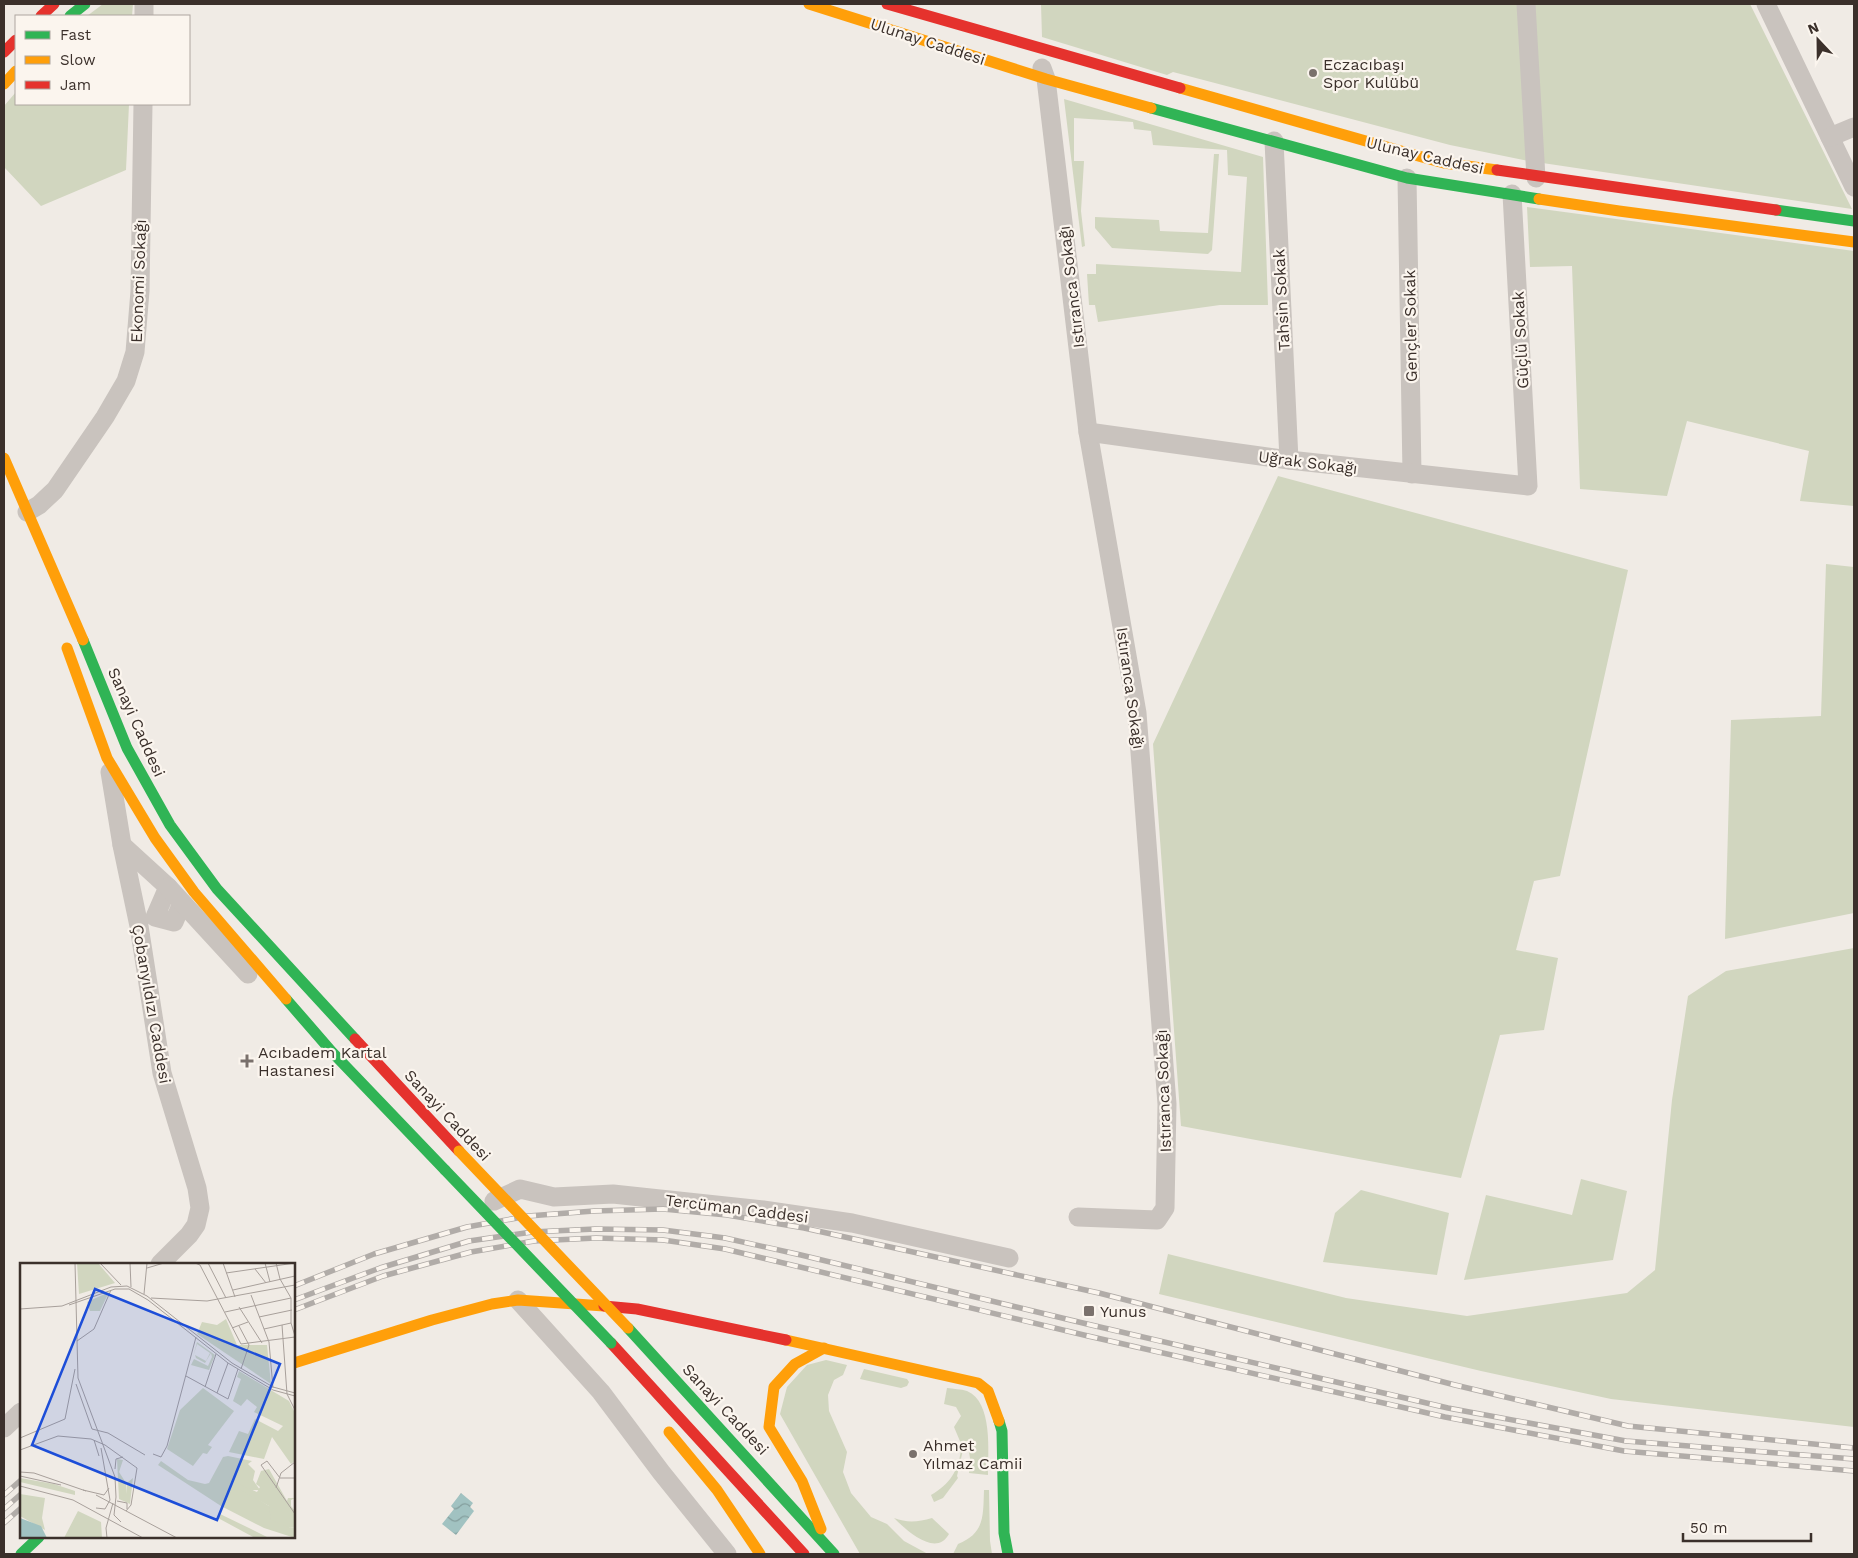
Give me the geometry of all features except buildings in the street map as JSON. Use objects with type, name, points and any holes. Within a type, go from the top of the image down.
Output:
[{"type":"main road","points":[[42,15],[54,4]]},
{"type":"main road","points":[[71,15],[85,4]]},
{"type":"main road","name":"Ulunay Caddesi","points":[[809,4],[1046,79],[1407,178],[1619,212],[1854,242]]},
{"type":"main road","name":"Ulunay Caddesi","points":[[887,4],[1407,154],[1444,163],[1536,178],[1854,221]]},
{"type":"main road","points":[[4,52],[15,41]]},
{"type":"main road","points":[[4,84],[15,72]]},
{"type":"main road","name":"Sanayi Caddesi","points":[[4,458],[70,607],[127,748],[170,826],[216,888],[459,1151],[628,1328],[831,1550]]},
{"type":"main road","name":"Sanayi Caddesi","points":[[44,550],[51,594]]},
{"type":"main road","points":[[64,639],[108,758],[155,838],[194,892],[332,1052],[611,1343],[804,1554]]},
{"type":"main road","points":[[295,1363],[432,1320],[492,1304],[518,1300],[637,1309],[824,1348],[978,1383],[988,1391],[1002,1431],[1004,1533],[1008,1554]]},
{"type":"main road","points":[[611,1343],[637,1388]]},
{"type":"main road","points":[[824,1348],[795,1364],[774,1387],[768,1428],[802,1481],[831,1550]]},
{"type":"main road","points":[[664,1425],[718,1490],[760,1554]]},
{"type":"main road","points":[[21,1554],[39,1538]]},
{"type":"street","points":[[1526,4],[1536,178]]},
{"type":"street","points":[[1766,4],[1854,187]]},
{"type":"street","points":[[1036,48],[1046,79]]},
{"type":"street","name":"Istıranca Sokağı","points":[[1046,79],[1088,432],[1137,713],[1167,1104],[1165,1208],[1157,1220],[1078,1217]]},
{"type":"street","name":"Ekonomi Sokağı","points":[[27,512],[39,505],[55,490],[105,417],[126,381],[135,352],[140,291],[142,105]]},
{"type":"street","points":[[1830,137],[1854,126]]},
{"type":"street","name":"Tahsin Sokak","points":[[1274,141],[1289,460]]},
{"type":"street","name":"Gençler Sokak","points":[[1407,178],[1412,474]]},
{"type":"street","name":"Güçlü Sokak","points":[[1512,194],[1528,486]]},
{"type":"street","name":"Uğrak Sokağı","points":[[1088,432],[1289,460],[1528,486]]},
{"type":"street","name":"Çobanyıldızı Caddesi","points":[[108,758],[121,837],[139,926],[162,1073],[197,1188],[200,1208],[196,1225],[189,1235],[161,1263]]},
{"type":"street","points":[[144,780],[127,792],[121,837],[168,887],[182,903],[174,922],[155,917],[168,887]]},
{"type":"street","name":"Tercüman Caddesi","points":[[182,903],[469,1214],[520,1189],[554,1197],[613,1194],[763,1210],[852,1223],[1009,1258]]},
{"type":"street","points":[[518,1300],[601,1392],[661,1472],[727,1554]]},
{"type":"street","points":[[4,1428],[20,1413]]},
{"type":"green space","points":[[103,4],[133,4],[132,15],[88,15]]},
{"type":"green space","points":[[1041,4],[1750,4],[1852,209],[1529,161],[1450,145],[1173,72],[1167,75],[1042,37]]},
{"type":"green space","points":[[15,93],[15,105],[129,105],[126,170],[41,206],[4,167],[4,106]]},
{"type":"green space","points":[[1064,99],[1263,157],[1268,305],[1220,305],[1098,322],[1095,305],[1089,305],[1087,274],[1096,274],[1096,264],[1241,272],[1247,177],[1228,175],[1227,150],[1153,145],[1151,131],[1134,129],[1133,122],[1074,118],[1074,161],[1084,161],[1081,211],[1085,246],[1082,247]]},
{"type":"green space","points":[[1214,154],[1219,154],[1212,250],[1208,254],[1112,248],[1095,228],[1095,217],[1159,220],[1160,231],[1208,233]]},
{"type":"green space","points":[[1527,207],[1854,251],[1854,506],[1800,501],[1809,451],[1687,421],[1667,496],[1580,489],[1572,266],[1530,267]]},
{"type":"green space","points":[[1278,476],[1628,570],[1560,876],[1534,881],[1516,950],[1558,958],[1544,1030],[1500,1035],[1461,1178],[1181,1126],[1153,744]]},
{"type":"green space","points":[[1826,564],[1854,567],[1854,913],[1725,939],[1731,720],[1821,716]]},
{"type":"green space","points":[[1854,948],[1854,1427],[1611,1399],[1481,1371],[1159,1294],[1168,1254],[1346,1298],[1467,1316],[1627,1293],[1655,1270],[1672,1100],[1688,996],[1726,971]]},
{"type":"green space","points":[[1581,1179],[1627,1191],[1613,1260],[1464,1280],[1486,1195],[1572,1215]]},
{"type":"green space","points":[[1361,1190],[1449,1213],[1437,1275],[1323,1262],[1335,1213]]},
{"type":"green space","points":[[826,1360],[847,1365],[843,1375],[834,1380],[828,1395],[829,1411],[847,1452],[843,1472],[851,1493],[871,1517],[887,1524],[904,1541],[928,1554],[860,1554],[780,1414],[787,1387],[807,1365]]},
{"type":"green space","points":[[864,1369],[907,1379],[909,1382],[907,1386],[901,1388],[860,1379]]},
{"type":"green space","points":[[947,1388],[967,1391],[975,1397],[981,1406],[987,1428],[988,1475],[969,1473],[970,1458],[968,1447],[962,1446],[954,1427],[961,1416],[956,1407],[944,1404]]},
{"type":"green space","points":[[961,1450],[963,1450],[958,1478],[943,1498],[934,1502],[931,1495],[938,1491],[952,1476],[958,1464]]},
{"type":"green space","points":[[984,1490],[989,1490],[992,1554],[953,1554],[958,1544],[973,1535],[981,1523]]},
{"type":"green space","points":[[894,1518],[903,1521],[913,1521],[932,1518],[949,1534],[943,1541],[929,1543],[913,1535]]},
{"type":"water","points":[[461,1493],[473,1503],[470,1507],[474,1511],[456,1535],[442,1524],[454,1509],[451,1506]]},
{"type":"railway","points":[[295,1286],[374,1254],[467,1227],[528,1216],[594,1211],[663,1209],[727,1215],[804,1228],[1099,1293],[1455,1385],[1628,1426],[1854,1448]]},
{"type":"railway","points":[[295,1300],[380,1268],[469,1241],[532,1232],[595,1229],[663,1230],[725,1238],[801,1255],[1448,1408],[1626,1441],[1854,1459]]},
{"type":"railway","points":[[295,1310],[383,1276],[471,1252],[534,1241],[596,1238],[663,1240],[725,1249],[1088,1336],[1445,1417],[1624,1451],[1854,1471]]},
{"type":"railway","points":[[4,1495],[20,1481]]},
{"type":"railway","points":[[4,1509],[20,1495]]},
{"type":"railway","points":[[4,1523],[20,1509]]},
{"type":"traffic: fast","points":[[71,15],[85,4]]},
{"type":"traffic: fast","points":[[1151,108],[1407,178],[1539,199]]},
{"type":"traffic: fast","points":[[1776,210],[1854,221]]},
{"type":"traffic: fast","points":[[83,640],[127,748],[170,825],[217,889],[355,1039]]},
{"type":"traffic: fast","points":[[286,999],[332,1052],[445,1170]]},
{"type":"traffic: fast","points":[[445,1170],[611,1343]]},
{"type":"traffic: fast","points":[[628,1328],[834,1554]]},
{"type":"traffic: fast","points":[[999,1421],[1002,1431],[1004,1533],[1008,1554]]},
{"type":"traffic: fast","points":[[21,1554],[38,1538]]},
{"type":"traffic: slow","points":[[809,4],[1046,79],[1151,108]]},
{"type":"traffic: slow","points":[[4,84],[15,72]]},
{"type":"traffic: slow","points":[[1180,88],[1444,163],[1497,170]]},
{"type":"traffic: slow","points":[[1539,199],[1854,242]]},
{"type":"traffic: slow","points":[[4,458],[83,640]]},
{"type":"traffic: slow","points":[[67,648],[107,758],[155,838],[194,892],[286,999]]},
{"type":"traffic: slow","points":[[459,1151],[628,1328]]},
{"type":"traffic: slow","points":[[295,1363],[432,1320],[492,1304],[518,1300],[604,1306]]},
{"type":"traffic: slow","points":[[786,1340],[978,1383],[988,1391],[999,1421]]},
{"type":"traffic: slow","points":[[821,1529],[802,1481],[769,1427],[774,1387],[795,1364],[824,1348]]},
{"type":"traffic: slow","points":[[669,1432],[717,1490],[760,1554]]},
{"type":"traffic: jam","points":[[42,15],[54,4]]},
{"type":"traffic: jam","points":[[887,4],[1180,88]]},
{"type":"traffic: jam","points":[[4,52],[15,41]]},
{"type":"traffic: jam","points":[[1497,170],[1776,210]]},
{"type":"traffic: jam","points":[[355,1039],[459,1151]]},
{"type":"traffic: jam","points":[[604,1306],[637,1309],[786,1340]]},
{"type":"traffic: jam","points":[[611,1343],[804,1554]]},
{"type":"place","name":"Eczacıbaşı Spor Kulübü","points":[[1313,73]]},
{"type":"place","name":"Acıbadem Kartal Hastanesi","points":[[247,1061]]},
{"type":"place","name":"Yunus","points":[[1089,1311]]},
{"type":"place","name":"Ahmet Yılmaz Camii","points":[[913,1454]]}]
